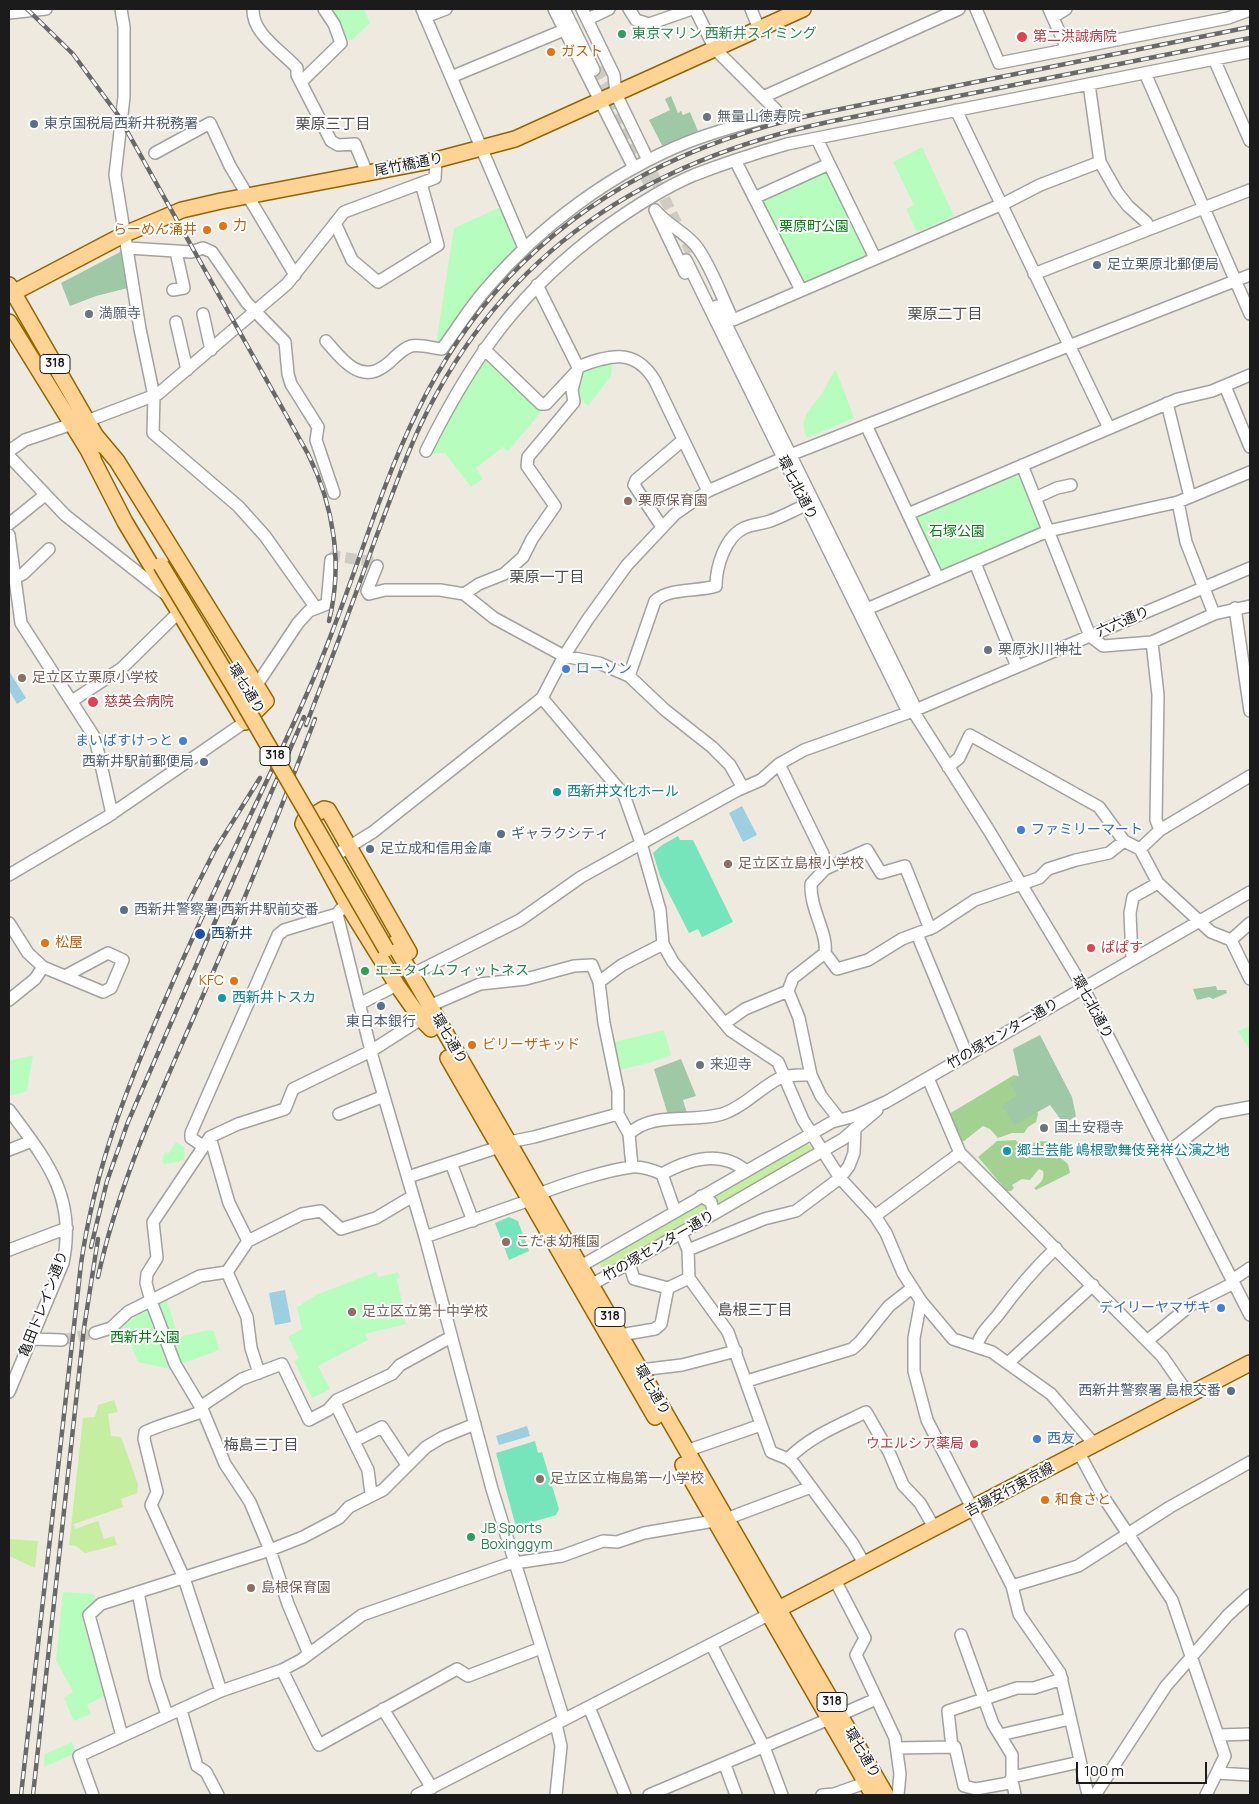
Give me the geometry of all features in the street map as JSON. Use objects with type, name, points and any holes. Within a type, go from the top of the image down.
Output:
[{"type":"main road","name":"尾竹橋通り","points":[[10,291],[126,241],[182,210],[248,195],[436,160],[481,149],[535,132],[803,9]]},
{"type":"main road","name":"環七通り","points":[[10,291],[80,422],[88,450],[165,563]]},
{"type":"main road","name":"環七通り","points":[[9,322],[14,341],[80,422],[96,436],[241,698],[390,946],[431,1024],[535,1197],[834,1717],[886,1795]]},
{"type":"main road","points":[[88,450],[125,522],[244,722],[266,702],[117,462],[96,436]]},
{"type":"main road","points":[[324,809],[328,810],[419,971],[434,1004],[431,1024],[397,985],[346,901],[303,822],[324,809]]},
{"type":"main road","name":"環七通り","points":[[587,1288],[620,1335],[686,1450],[720,1520]]},
{"type":"main road","name":"吉場安行東京線","points":[[773,1612],[1250,1364]]},
{"type":"main road","name":"環七通り","points":[[834,1717],[869,1789]]},
{"type":"street","points":[[9,13],[46,9]]},
{"type":"street","points":[[121,9],[124,27],[124,97],[115,175],[140,329],[154,396],[153,433],[238,506],[276,550],[316,608]]},
{"type":"street","points":[[253,9],[254,21],[269,41],[286,55],[297,68],[301,82],[331,141],[338,145],[355,144],[367,173]]},
{"type":"street","points":[[301,82],[341,42],[334,24],[324,9]]},
{"type":"street","points":[[446,9],[424,13],[524,248]]},
{"type":"street","points":[[554,9],[602,101],[634,168]]},
{"type":"street","points":[[564,9],[598,68],[574,9]]},
{"type":"street","points":[[609,9],[585,14],[614,75],[616,94],[648,160]]},
{"type":"street","points":[[326,341],[348,364],[363,373],[373,372],[383,367],[403,350],[413,346],[442,349],[486,289],[524,248],[564,215],[648,160],[688,142],[775,115],[776,110],[715,49],[694,9],[649,24],[636,20],[629,9]]},
{"type":"street","points":[[751,9],[759,29]]},
{"type":"street","points":[[763,97],[959,9]]},
{"type":"street","points":[[976,9],[999,63],[1228,18],[1250,10]]},
{"type":"street","points":[[1066,9],[1051,13],[1067,49]]},
{"type":"street","points":[[451,77],[564,30]]},
{"type":"street","points":[[426,451],[458,388],[503,324],[537,285],[576,249],[649,199],[694,175],[734,160],[787,144],[1250,52]]},
{"type":"street","points":[[1214,59],[1250,141]]},
{"type":"street","points":[[1145,73],[1250,314]]},
{"type":"street","points":[[1089,84],[1100,162],[1117,192],[1128,206],[1146,222],[1150,229]]},
{"type":"street","points":[[956,110],[1000,205],[1109,428]]},
{"type":"street","points":[[155,153],[210,124],[230,166],[295,275]]},
{"type":"street","points":[[817,139],[875,258]]},
{"type":"street","points":[[9,452],[25,440],[154,396],[211,350],[295,275],[344,212],[434,178],[436,160]]},
{"type":"street","points":[[734,160],[801,290]]},
{"type":"street","points":[[732,320],[1000,205],[1040,185],[1100,162]]},
{"type":"street","points":[[754,198],[829,164]]},
{"type":"street","points":[[336,223],[352,260],[378,282],[438,245],[421,183]]},
{"type":"street","points":[[1034,274],[1250,190]]},
{"type":"street","points":[[649,199],[750,406],[770,425]]},
{"type":"street","points":[[655,210],[669,225],[699,250],[770,397],[770,425]]},
{"type":"street","points":[[126,241],[176,252],[208,249],[255,312],[285,342],[288,374],[291,384],[318,427],[316,440],[334,493]]},
{"type":"street","points":[[173,290],[184,288],[176,252]]},
{"type":"street","name":"環七北通り","points":[[690,258],[862,611],[905,706],[913,711],[1021,884],[1082,987],[1250,1315]]},
{"type":"street","points":[[324,861],[373,832],[542,698],[564,656],[627,565],[675,514],[708,492],[786,456],[1250,275]]},
{"type":"street","points":[[464,594],[479,584],[504,574],[523,557],[532,538],[555,506],[527,466],[528,457],[574,402],[572,390],[577,369],[537,285]]},
{"type":"street","points":[[203,314],[211,350]]},
{"type":"street","points":[[176,322],[187,370]]},
{"type":"street","points":[[484,350],[541,404],[546,404],[577,369],[612,356],[629,358],[641,364],[655,381],[708,492]]},
{"type":"street","points":[[908,514],[1167,404],[1225,386],[1250,375]]},
{"type":"street","points":[[1225,386],[1250,447]]},
{"type":"street","points":[[1167,404],[1190,497]]},
{"type":"street","points":[[866,425],[938,578]]},
{"type":"street","points":[[662,527],[634,485],[636,480],[683,440]]},
{"type":"street","name":"環七北通り","points":[[786,456],[806,505],[862,611]]},
{"type":"street","points":[[11,463],[65,515],[170,598]]},
{"type":"street","points":[[1022,465],[1090,636],[1103,646],[1152,642],[1214,614],[1250,606]]},
{"type":"street","points":[[862,611],[1048,531],[1178,502],[1250,472]]},
{"type":"street","points":[[1035,498],[1057,488],[1071,486]]},
{"type":"street","points":[[9,524],[45,495]]},
{"type":"street","points":[[1178,502],[1186,542],[1214,614]]},
{"type":"street","points":[[629,676],[655,601],[665,595],[705,590],[716,586],[721,558],[726,547],[743,528],[770,521],[806,505]]},
{"type":"street","points":[[9,535],[21,623],[95,739],[112,814]]},
{"type":"street","points":[[14,578],[23,574],[49,549]]},
{"type":"street","points":[[256,686],[298,623],[309,611],[326,604],[331,560]]},
{"type":"street","points":[[975,563],[1017,667]]},
{"type":"street","points":[[376,566],[367,591],[369,594],[385,590],[440,590],[464,594],[494,618],[564,656],[599,663],[629,676],[665,710],[712,747],[730,765],[743,788]]},
{"type":"street","name":"六六通り","points":[[419,971],[520,920],[581,877],[761,780],[779,764],[804,750],[913,711],[1250,568]]},
{"type":"street","points":[[1235,608],[1250,710]]},
{"type":"street","points":[[72,701],[122,668],[178,613]]},
{"type":"street","points":[[1152,642],[1158,696],[1156,820],[1160,830]]},
{"type":"street","points":[[542,698],[572,737],[624,795],[642,843],[660,910],[663,944],[673,962],[731,1032],[778,1062],[811,1134],[840,1178],[875,1216],[886,1233],[903,1273],[921,1301],[953,1339],[992,1352],[1051,1394],[1095,1445]]},
{"type":"street","points":[[9,876],[112,814],[244,722]]},
{"type":"street","points":[[948,767],[959,758],[970,735],[1099,807],[1124,841],[1140,849],[1158,883],[1210,932],[1231,940],[1250,979]]},
{"type":"street","points":[[779,764],[823,854],[825,869]]},
{"type":"street","points":[[1140,849],[1160,830],[1250,776]]},
{"type":"street","points":[[825,953],[837,970],[868,960],[902,939],[930,929],[975,900],[1039,878],[1048,869],[1076,860],[1109,853],[1124,841]]},
{"type":"street","points":[[839,1120],[821,1096],[811,1075],[799,1018],[788,991],[793,978],[825,953],[827,943],[811,896],[811,884],[825,869],[866,850],[882,873],[905,866],[930,929]]},
{"type":"street","points":[[1132,959],[1130,913],[1133,897],[1158,883]]},
{"type":"street","name":"竹の塚センター通り","points":[[576,1269],[811,1134],[839,1120],[855,1116],[886,1102],[1082,987],[1250,892]]},
{"type":"street","points":[[207,1142],[191,1138],[191,1133],[278,935],[284,930],[337,914],[346,901]]},
{"type":"street","points":[[337,914],[371,1051],[425,1237],[514,1564],[542,1648],[560,1722],[561,1746],[556,1795]]},
{"type":"street","points":[[9,923],[28,953],[43,966],[65,976],[106,992],[111,988],[123,960],[108,953],[65,976]]},
{"type":"street","points":[[1231,940],[1250,923]]},
{"type":"street","points":[[918,934],[967,1055]]},
{"type":"street","points":[[599,982],[622,965],[663,944]]},
{"type":"street","points":[[434,1004],[480,984],[526,979],[574,966],[592,965],[599,982],[604,1023],[618,1091],[618,1114],[629,1134],[632,1167]]},
{"type":"street","points":[[9,1000],[35,979],[43,966]]},
{"type":"street","points":[[359,1004],[397,985]]},
{"type":"street","points":[[725,1023],[745,1009],[788,991]]},
{"type":"street","points":[[309,1654],[250,1502],[225,1464],[202,1409],[175,1364],[151,1301],[146,1283],[147,1274],[157,1258],[153,1222],[207,1142],[243,1122],[285,1109],[293,1089],[431,1024]]},
{"type":"street","points":[[629,1134],[635,1128],[652,1122],[708,1117],[726,1113],[786,1076],[811,1075]]},
{"type":"street","points":[[928,1078],[960,1153],[1093,1285],[1166,1361],[1189,1396]]},
{"type":"street","points":[[339,1114],[384,1096]]},
{"type":"street","name":"竹の塚センター通り","points":[[587,1288],[823,1151],[886,1102]]},
{"type":"street","points":[[1168,1152],[1218,1113],[1250,1107]]},
{"type":"street","name":"亀田トレイン通り","points":[[9,1110],[47,1162],[64,1201],[68,1228],[68,1241],[63,1263],[9,1392]]},
{"type":"street","points":[[408,1178],[504,1144],[618,1114]]},
{"type":"street","points":[[688,1250],[764,1219],[796,1211],[840,1178],[849,1166],[854,1153],[855,1128]]},
{"type":"street","points":[[9,1150],[32,1141]]},
{"type":"street","points":[[207,1142],[229,1203],[248,1242]]},
{"type":"street","points":[[875,1216],[960,1153]]},
{"type":"street","points":[[425,1237],[473,1221],[566,1184],[632,1167],[645,1168],[662,1174],[688,1162],[709,1157],[723,1157],[740,1165],[746,1171]]},
{"type":"street","points":[[451,1163],[473,1221]]},
{"type":"street","points":[[662,1174],[676,1211]]},
{"type":"street","points":[[95,1333],[111,1328],[128,1312],[200,1276],[226,1272],[248,1242],[302,1214],[320,1211],[341,1229],[376,1218],[413,1196]]},
{"type":"street","points":[[701,1196],[711,1202],[714,1214]]},
{"type":"street","points":[[9,1250],[68,1228]]},
{"type":"street","points":[[681,1234],[688,1250],[689,1278],[728,1332],[771,1452],[788,1459],[853,1544],[865,1565]]},
{"type":"street","points":[[977,1346],[980,1336],[1015,1289],[1056,1248]]},
{"type":"street","points":[[629,1262],[634,1280],[668,1288],[689,1278]]},
{"type":"street","points":[[1147,1341],[1192,1304],[1233,1281],[1250,1268]]},
{"type":"street","points":[[226,1272],[247,1317],[251,1348],[259,1373]]},
{"type":"street","points":[[1008,1363],[1093,1285]]},
{"type":"street","points":[[620,1335],[655,1329],[662,1324],[668,1288]]},
{"type":"street","points":[[747,1381],[852,1348],[860,1342],[889,1306],[912,1288]]},
{"type":"street","points":[[921,1301],[914,1338],[914,1371],[927,1420],[1012,1586],[1019,1614],[1062,1679],[1088,1795]]},
{"type":"street","points":[[221,1691],[184,1578],[151,1505],[157,1492],[144,1439],[145,1432],[180,1421],[202,1409],[242,1379],[282,1364],[309,1420],[328,1410],[335,1403],[392,1374],[400,1365],[451,1338]]},
{"type":"street","points":[[32,1340],[62,1340]]},
{"type":"street","points":[[640,1370],[682,1365],[736,1351]]},
{"type":"street","points":[[335,1403],[368,1470],[372,1494]]},
{"type":"street","points":[[788,1459],[795,1451],[828,1430],[866,1412],[889,1452],[903,1485],[920,1503],[935,1529]]},
{"type":"street","points":[[122,1736],[89,1615],[101,1604],[303,1538],[339,1518],[349,1507],[383,1490],[431,1444],[475,1424]]},
{"type":"street","points":[[686,1450],[761,1425]]},
{"type":"street","points":[[354,1441],[382,1427],[407,1465]]},
{"type":"street","points":[[1079,1453],[1100,1492],[1172,1600],[1225,1756],[1206,1795]]},
{"type":"street","points":[[1012,1586],[1078,1566],[1128,1533],[1250,1462]]},
{"type":"street","points":[[93,1795],[79,1756],[221,1691],[282,1670],[309,1654],[362,1615],[514,1564],[562,1556],[603,1541],[617,1542],[644,1533],[720,1520],[811,1487]]},
{"type":"street","points":[[835,1580],[865,1638],[856,1655],[895,1738],[900,1774],[898,1795]]},
{"type":"street","points":[[138,1592],[155,1679],[168,1715]]},
{"type":"street","points":[[1095,1795],[1166,1686],[1192,1659],[1228,1615],[1250,1595]]},
{"type":"street","points":[[418,1795],[773,1612]]},
{"type":"street","points":[[961,1635],[983,1700],[1012,1755],[1010,1780],[1015,1795]]},
{"type":"street","points":[[711,1644],[764,1747],[782,1795]]},
{"type":"street","points":[[282,1670],[320,1745],[457,1670],[468,1676],[542,1648]]},
{"type":"street","points":[[952,1746],[948,1711],[1017,1688],[1034,1688],[1062,1679]]},
{"type":"street","points":[[648,1795],[674,1791],[725,1764],[876,1699]]},
{"type":"street","points":[[589,1707],[625,1795]]},
{"type":"street","points":[[383,1709],[432,1788]]},
{"type":"street","points":[[181,1710],[197,1766],[206,1772],[218,1795]]},
{"type":"street","points":[[1000,1735],[1070,1718]]},
{"type":"street","points":[[1219,1735],[1250,1734]]},
{"type":"street","points":[[897,1748],[955,1747],[958,1753],[964,1786],[976,1789],[994,1790],[1010,1780],[1080,1762]]},
{"type":"street","points":[[725,1764],[736,1795]]},
{"type":"street","points":[[1218,1773],[1250,1775]]},
{"type":"street","points":[[822,1795],[869,1789]]},
{"type":"green space","points":[[330,9],[364,9],[370,23],[352,40],[348,40]]},
{"type":"green space","points":[[671,96],[678,113],[681,111],[683,115],[690,112],[698,131],[663,147],[649,120],[670,110],[665,99]]},
{"type":"green space","points":[[922,147],[954,216],[917,232],[906,209],[914,205],[893,162]]},
{"type":"green space","name":"栗原町公園","points":[[822,170],[826,172],[867,252],[866,256],[806,283],[802,281],[761,202],[762,197]]},
{"type":"green space","points":[[501,207],[518,245],[516,251],[439,344],[436,344],[454,228]]},
{"type":"green space","points":[[122,251],[128,288],[96,296],[70,306],[61,283]]},
{"type":"green space","points":[[484,357],[487,357],[542,411],[508,451],[503,447],[476,468],[483,479],[471,487],[445,453],[431,454],[429,452],[449,412]]},
{"type":"green space","points":[[613,361],[611,376],[588,406],[576,395],[582,371]]},
{"type":"green space","points":[[836,370],[854,418],[807,438],[804,430],[805,417]]},
{"type":"green space","name":"石塚公園","points":[[1017,472],[1022,474],[1042,528],[944,572],[940,571],[915,519],[916,515]]},
{"type":"green space","points":[[678,836],[680,840],[693,840],[733,922],[702,937],[698,929],[689,933],[660,876],[653,853],[662,845]]},
{"type":"green space","points":[[1216,986],[1217,990],[1226,990],[1227,993],[1213,999],[1209,997],[1197,1000],[1193,989]]},
{"type":"green space","points":[[1250,1026],[1250,1050],[1238,1031]]},
{"type":"green space","points":[[664,1030],[671,1055],[649,1063],[618,1070],[614,1042]]},
{"type":"green space","points":[[1040,1035],[1072,1097],[1076,1116],[1064,1124],[1050,1105],[1015,1125],[1002,1106],[1017,1095],[1010,1082],[1019,1077],[1013,1049]]},
{"type":"green space","points":[[33,1055],[27,1091],[11,1096],[9,1061]]},
{"type":"green space","points":[[681,1059],[696,1096],[683,1100],[687,1113],[668,1115],[654,1069]]},
{"type":"green space","points":[[1014,1075],[1022,1077],[1038,1114],[1036,1122],[1028,1127],[1024,1133],[1012,1133],[998,1138],[990,1129],[983,1126],[964,1141],[959,1141],[949,1114]]},
{"type":"green space","points":[[1016,1140],[1026,1158],[1031,1156],[1033,1143],[1039,1141],[1055,1142],[1060,1149],[1057,1155],[1068,1164],[1070,1173],[1036,1190],[1034,1188],[1043,1179],[1043,1171],[1039,1169],[1030,1180],[1022,1179],[1012,1185],[1014,1188],[1011,1191],[1007,1191],[978,1157],[997,1141]]},
{"type":"green space","points":[[176,1142],[184,1147],[185,1158],[182,1161],[164,1164],[162,1159],[165,1152],[169,1153]]},
{"type":"green space","points":[[805,1142],[812,1148],[810,1156],[719,1206],[712,1196]]},
{"type":"green space","points":[[699,1203],[706,1203],[710,1214],[604,1273],[599,1262]]},
{"type":"green space","points":[[509,1217],[518,1221],[529,1251],[509,1260],[495,1223]]},
{"type":"green space","points":[[376,1272],[378,1277],[398,1272],[400,1278],[397,1279],[402,1301],[400,1302],[406,1324],[365,1334],[368,1340],[318,1366],[330,1389],[312,1398],[294,1361],[299,1358],[288,1337],[302,1329],[297,1307],[318,1294]]},
{"type":"green space","name":"西新井公園","points":[[167,1300],[178,1337],[209,1330],[214,1331],[219,1350],[179,1365],[157,1304]]},
{"type":"green space","name":"西新井公園","points":[[148,1309],[151,1310],[173,1368],[138,1362],[123,1325]]},
{"type":"green space","points":[[114,1400],[118,1412],[108,1414],[111,1436],[121,1437],[138,1484],[137,1493],[121,1499],[123,1507],[74,1524],[75,1529],[98,1521],[104,1539],[114,1536],[117,1545],[85,1553],[76,1546],[69,1545],[83,1418],[95,1417],[98,1405]]},
{"type":"green space","points":[[535,1441],[538,1453],[542,1452],[559,1509],[556,1515],[516,1527],[496,1453]]},
{"type":"green space","points":[[9,1539],[38,1541],[35,1568],[9,1556]]},
{"type":"green space","points":[[63,1592],[93,1594],[98,1602],[84,1614],[108,1694],[87,1705],[91,1714],[74,1721],[64,1698],[73,1692],[56,1660]]},
{"type":"green space","points":[[72,1742],[76,1753],[44,1767],[45,1754]]},
{"type":"water","points":[[9,671],[26,698],[17,704],[9,690]]},
{"type":"water","points":[[742,806],[757,835],[743,842],[729,813]]},
{"type":"water","points":[[285,1290],[291,1322],[275,1325],[269,1293]]},
{"type":"water","points":[[527,1426],[530,1436],[499,1445],[496,1436]]},
{"type":"tunnel","points":[[601,66],[616,96]]},
{"type":"tunnel","points":[[594,70],[650,186]]},
{"type":"tunnel","points":[[643,154],[693,257]]},
{"type":"tunnel","points":[[331,560],[334,556],[375,562],[377,566]]},
{"type":"tunnel","points":[[62,1340],[95,1333]]},
{"type":"railway","points":[[27,9],[73,54],[118,115],[308,454],[324,494],[333,536],[335,578],[329,621]]},
{"type":"railway","points":[[21,1795],[81,1264],[87,1228],[104,1158],[127,1091],[154,1025],[203,915],[309,689],[390,474],[412,423],[438,373],[470,324],[509,277],[541,246],[576,218],[612,193],[689,153],[730,138],[816,114],[1250,27]]},
{"type":"railway","points":[[306,725],[408,453],[421,424],[455,362],[495,308],[539,262],[589,222],[643,188],[702,160],[765,138],[833,121],[1250,38]]},
{"type":"railway","points":[[91,1247],[107,1181],[128,1122],[304,717]]},
{"type":"railway","points":[[98,1277],[117,1206],[143,1136],[246,895],[315,719]]},
{"type":"railway","points":[[189,901],[215,850],[260,778]]},
{"type":"railway","points":[[33,1795],[84,1328],[98,1239]]},
{"type":"place","name":"東京マリン 西新井スイミング","points":[[622,34]]},
{"type":"place","name":"第二洪誠病院","points":[[1022,37]]},
{"type":"place","name":"ガスト","points":[[551,52]]},
{"type":"place","name":"無量山徳寿院","points":[[707,117]]},
{"type":"place","name":"東京国税局西新井税務署","points":[[34,124]]},
{"type":"place","name":"力","points":[[223,226]]},
{"type":"place","name":"らーめん涌井","points":[[207,230]]},
{"type":"place","name":"足立栗原北郵便局","points":[[1097,265]]},
{"type":"place","name":"満願寺","points":[[89,314]]},
{"type":"place","name":"栗原保育園","points":[[628,501]]},
{"type":"place","name":"栗原氷川神社","points":[[988,650]]},
{"type":"place","name":"ローソン","points":[[566,669]]},
{"type":"place","name":"足立区立栗原小学校","points":[[22,678]]},
{"type":"place","name":"慈英会病院","points":[[93,702]]},
{"type":"place","name":"まいばすけっと","points":[[183,741]]},
{"type":"place","name":"西新井駅前郵便局","points":[[204,762]]},
{"type":"place","name":"西新井文化ホール","points":[[557,792]]},
{"type":"place","name":"ファミリーマート","points":[[1021,830]]},
{"type":"place","name":"ギャラクシティ","points":[[501,834]]},
{"type":"place","name":"足立成和信用金庫","points":[[370,849]]},
{"type":"place","name":"足立区立島根小学校","points":[[728,864]]},
{"type":"place","name":"西新井警察署 西新井駅前交番","points":[[124,910]]},
{"type":"place","name":"西新井","points":[[200,934]]},
{"type":"place","name":"松屋","points":[[45,943]]},
{"type":"place","name":"ぱぱす","points":[[1091,948]]},
{"type":"place","name":"エニタイムフィットネス","points":[[365,971]]},
{"type":"place","name":"KFC","points":[[234,981]]},
{"type":"place","name":"西新井トスカ","points":[[222,998]]},
{"type":"place","name":"東日本銀行","points":[[381,1006]]},
{"type":"place","name":"ビリーザキッド","points":[[472,1045]]},
{"type":"place","name":"来迎寺","points":[[700,1065]]},
{"type":"place","name":"国土安穏寺","points":[[1044,1128]]},
{"type":"place","name":"郷土芸能 嶋根歌舞伎発祥公演之地","points":[[1007,1151]]},
{"type":"place","name":"こだま幼稚園","points":[[506,1242]]},
{"type":"place","name":"デイリーヤマザキ","points":[[1221,1308]]},
{"type":"place","name":"足立区立第十中学校","points":[[352,1312]]},
{"type":"place","name":"西新井警察署 島根交番","points":[[1231,1391]]},
{"type":"place","name":"西友","points":[[1037,1439]]},
{"type":"place","name":"ウエルシア薬局","points":[[974,1444]]},
{"type":"place","name":"足立区立梅島第一小学校","points":[[540,1479]]},
{"type":"place","name":"和食さと","points":[[1045,1500]]},
{"type":"place","name":"JB Sports Boxinggym","points":[[471,1537]]},
{"type":"place","name":"島根保育園","points":[[251,1588]]},
{"type":"district","name":"栗原三丁目","points":[[333,125]]},
{"type":"district","name":"栗原二丁目","points":[[945,315]]},
{"type":"district","name":"栗原一丁目","points":[[547,578]]},
{"type":"district","name":"島根三丁目","points":[[755,1311]]},
{"type":"district","name":"梅島三丁目","points":[[261,1446]]}]
